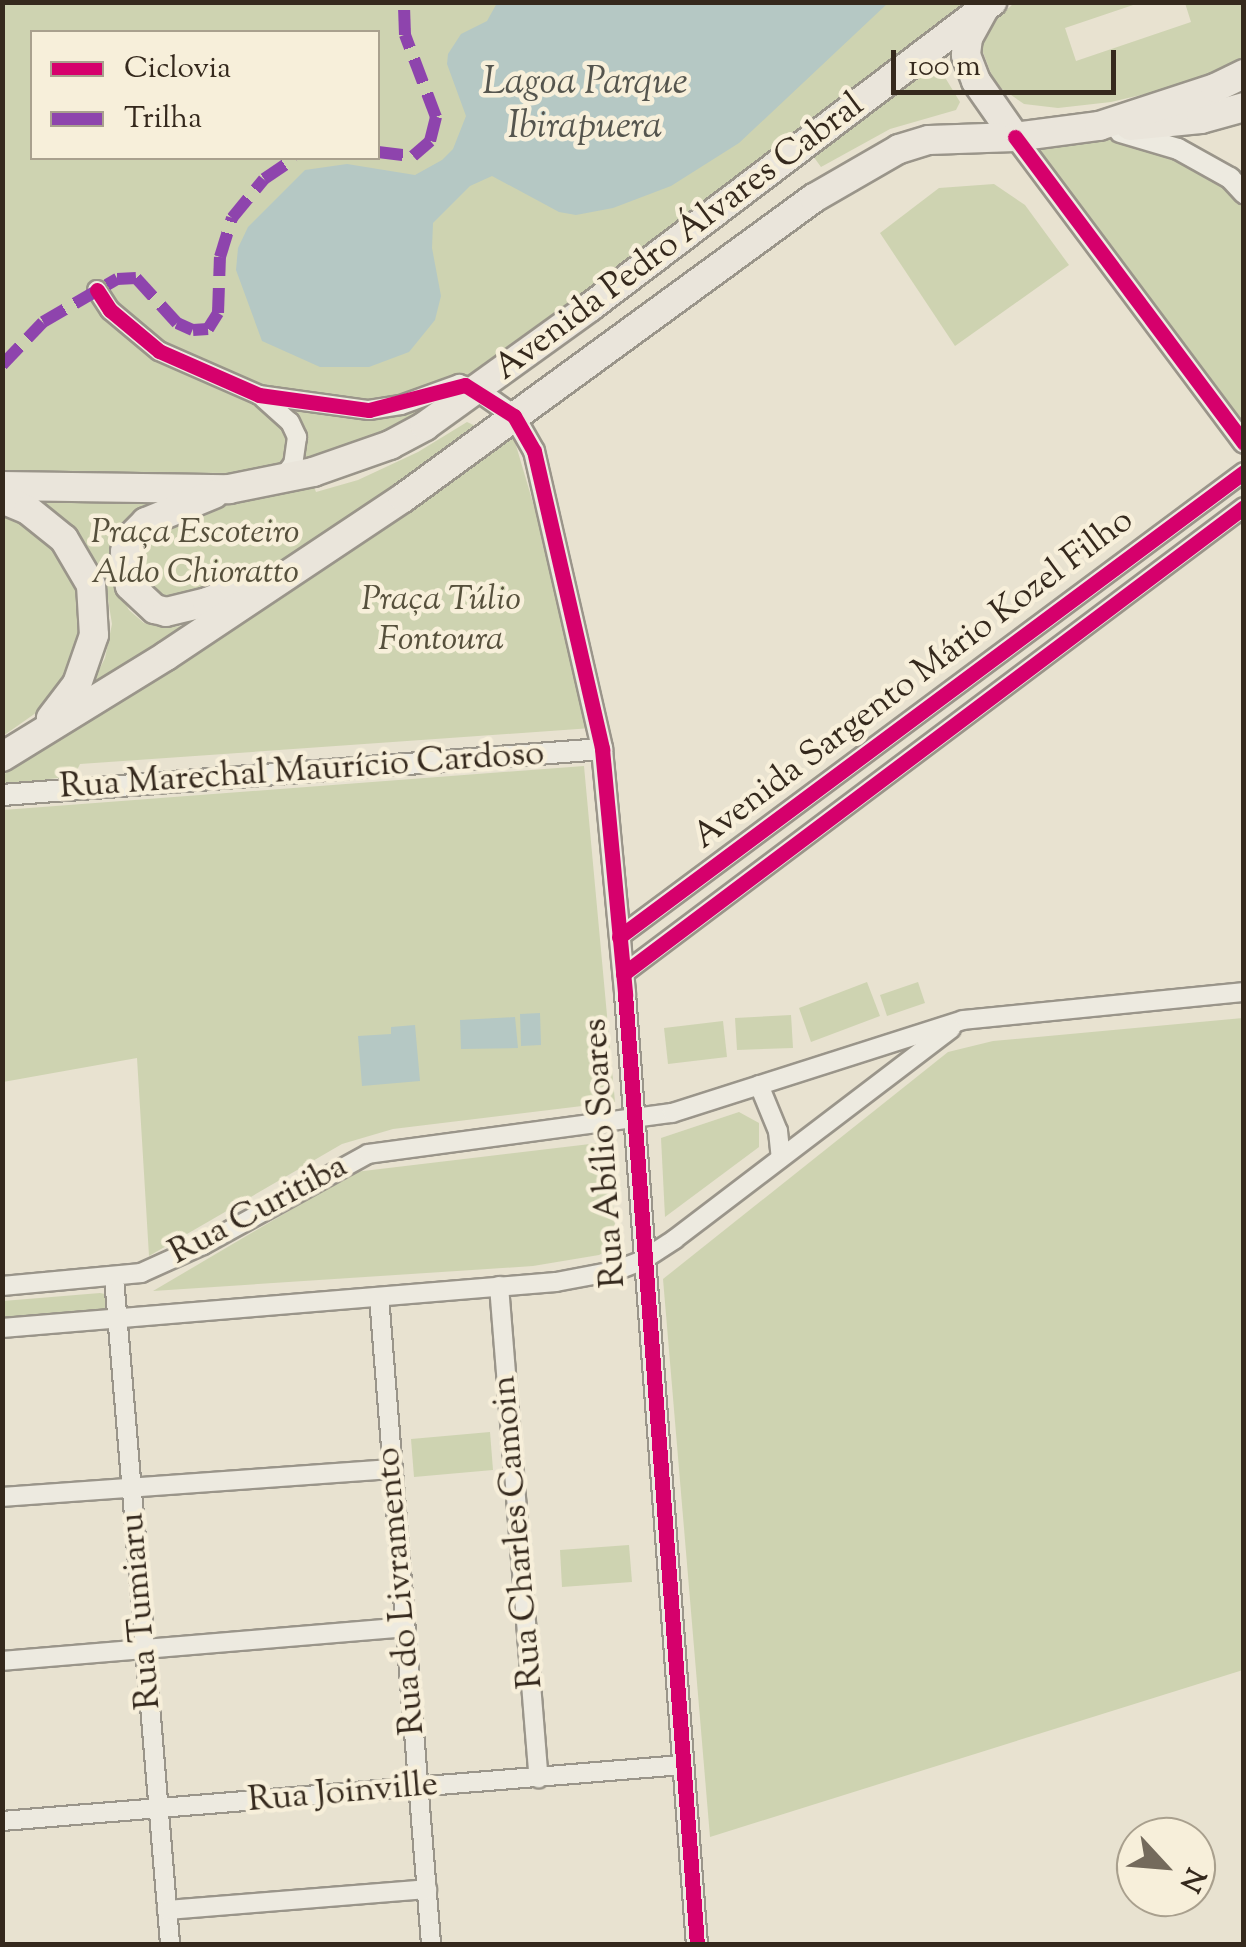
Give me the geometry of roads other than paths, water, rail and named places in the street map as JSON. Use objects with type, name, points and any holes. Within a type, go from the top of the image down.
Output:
[{"type":"main road","points":[[989,5],[968,38],[966,54],[976,81],[1015,136]]},
{"type":"main road","name":"Avenida Pedro Álvares Cabral","points":[[2,486],[229,488],[282,478],[390,445],[477,390],[840,122],[989,5]]},
{"type":"main road","points":[[1098,126],[1215,88],[1244,74]]},
{"type":"main road","points":[[1098,126],[1163,125],[1244,107]]},
{"type":"main road","name":"Avenida Pedro Álvares Cabral","points":[[2,757],[166,656],[403,498],[814,198],[900,148],[930,140],[1015,136],[1098,126]]},
{"type":"main road","points":[[229,488],[158,516],[132,536],[125,568],[130,586],[141,599],[155,610],[182,611],[299,564]]},
{"type":"main road","points":[[2,499],[28,510],[64,539],[85,572],[95,610],[94,635],[77,684],[34,738]]},
{"type":"street","points":[[1098,126],[1178,149],[1230,178],[1244,193]]},
{"type":"street","points":[[1015,136],[1244,443]]},
{"type":"street","points":[[97,290],[110,310],[159,351],[259,395],[368,410],[401,405],[459,384],[477,390]]},
{"type":"street","name":"Rua Abílio Soares","points":[[477,390],[514,416],[534,452],[602,749],[624,974],[697,1944]]},
{"type":"street","points":[[259,395],[290,422],[297,438],[293,464],[282,478]]},
{"type":"street","name":"Avenida Sargento Mário Kozel Filho","points":[[620,937],[1244,472]]},
{"type":"street","name":"Avenida Sargento Mário Kozel Filho","points":[[624,974],[1244,507]]},
{"type":"street","name":"Avenida Sargento Mário Kozel Filho","points":[[931,705],[947,730]]},
{"type":"street","name":"Rua Marechal Maurício Cardoso","points":[[2,795],[602,749]]},
{"type":"street","name":"Rua Curitiba","points":[[2,1286],[141,1273],[203,1246],[352,1159],[368,1154],[634,1120],[963,1020],[1244,992]]},
{"type":"street","name":"Rua Curitiba","points":[[2,1328],[556,1282],[615,1271],[643,1260],[963,1020]]},
{"type":"street","points":[[758,1085],[778,1132],[781,1158]]},
{"type":"street","name":"Rua Tumiaru","points":[[114,1278],[170,1944]]},
{"type":"street","name":"Rua Charles Camoin","points":[[499,1286],[539,1778]]},
{"type":"street","name":"Rua do Livramento","points":[[379,1297],[431,1944]]},
{"type":"street","points":[[2,1497],[392,1469]]},
{"type":"street","points":[[2,1661],[406,1627]]},
{"type":"street","name":"Rua Joinville","points":[[2,1821],[682,1765]]},
{"type":"street","points":[[167,1910],[427,1890]]},
{"type":"water","name":"Lagoa Parque Ibirapuera","points":[[497,3],[888,3],[739,143],[671,186],[613,208],[576,215],[559,212],[492,176],[470,186],[433,223],[432,248],[441,296],[435,320],[409,352],[369,367],[320,367],[262,341],[236,270],[238,248],[248,227],[305,170],[347,164],[415,175],[442,160],[453,149],[466,116],[447,64],[448,54],[461,34],[487,21]]},
{"type":"water","points":[[540,1013],[541,1045],[521,1046],[520,1014]]},
{"type":"water","points":[[515,1017],[518,1048],[461,1049],[460,1020]]},
{"type":"water","points":[[415,1025],[420,1081],[362,1086],[358,1036],[391,1034],[391,1027]]},
{"type":"park label","name":"Praça Escoteiro Aldo Chioratto","points":[[195,554]]},
{"type":"park label","name":"Praça Túlio Fontoura","points":[[441,621]]}]
